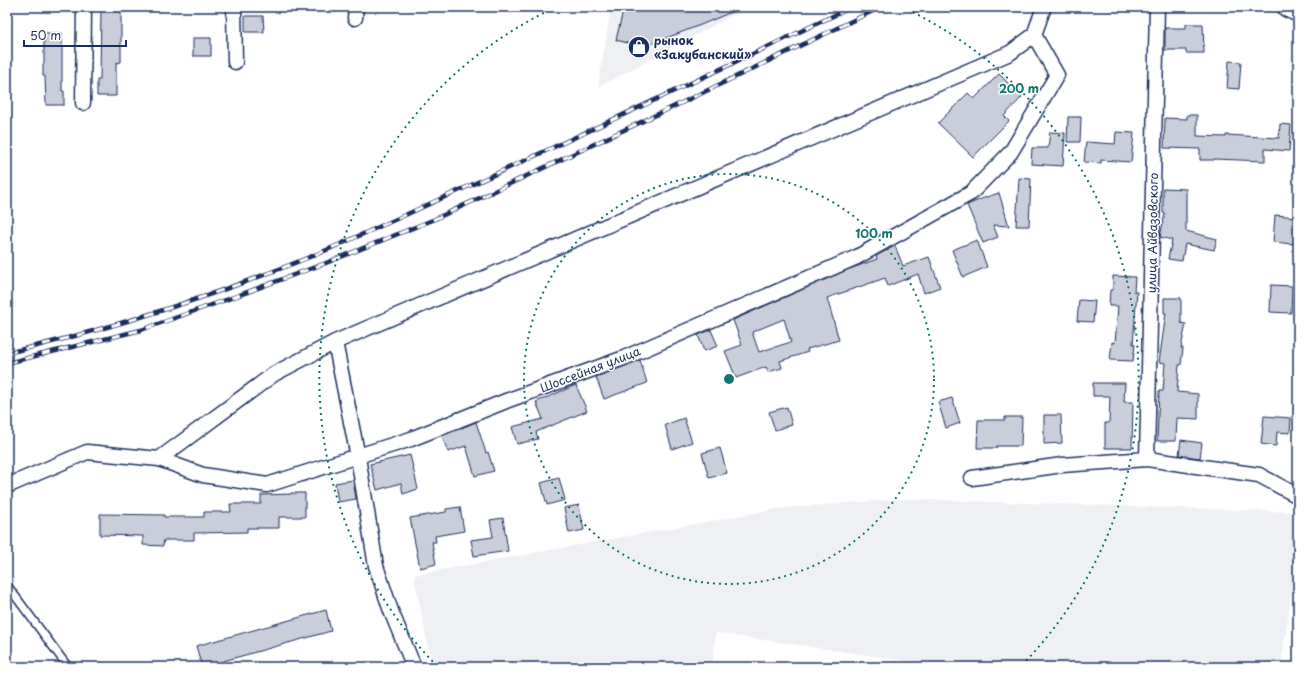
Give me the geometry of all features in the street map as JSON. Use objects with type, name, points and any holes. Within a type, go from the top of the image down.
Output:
[{"type":"main road","points":[[1287,7],[1298,12]]},
{"type":"street","points":[[83,103],[84,7]]},
{"type":"street","points":[[234,7],[235,62]]},
{"type":"street","points":[[159,459],[274,374],[335,342],[1010,53],[1034,35],[1044,7]]},
{"type":"street","name":"улица Айвазовского","points":[[1147,459],[1157,7]]},
{"type":"street","name":"Шоссейная улица","points":[[7,486],[87,452],[159,459],[203,475],[267,485],[411,439],[506,401],[624,358],[857,257],[971,193],[1011,152],[1057,75],[1034,35]]},
{"type":"street","points":[[335,342],[358,457],[376,566],[391,611],[414,667]]},
{"type":"street","points":[[972,478],[1062,465],[1147,459],[1259,475],[1298,496]]},
{"type":"lane","points":[[7,585],[68,667]]},
{"type":"shaded area","name":"рынок «Закубанский»","points":[[611,7],[748,7],[598,87]]},
{"type":"shaded area","points":[[904,499],[1298,512],[1298,546],[1281,667],[949,667],[716,633],[712,667],[435,667],[429,652],[414,575],[783,508]]},
{"type":"building","points":[[624,7],[743,7],[643,47],[616,40]]},
{"type":"building","points":[[101,9],[121,9],[121,62],[116,63],[116,96],[97,96],[97,80],[100,80]]},
{"type":"building","points":[[245,16],[263,16],[264,32],[245,32]]},
{"type":"building","points":[[1186,24],[1203,24],[1204,53],[1186,53],[1186,50],[1165,50],[1165,28],[1186,28]]},
{"type":"building","points":[[44,33],[62,33],[62,91],[64,91],[64,105],[46,105],[45,76],[43,76]]},
{"type":"building","points":[[193,38],[211,38],[211,56],[193,56]]},
{"type":"building","points":[[1229,61],[1241,62],[1239,89],[1227,88]]},
{"type":"building","points":[[999,74],[1022,97],[1004,116],[1009,121],[973,157],[938,123],[968,93],[974,99]]},
{"type":"building","points":[[1187,115],[1197,115],[1197,136],[1226,137],[1226,135],[1279,138],[1280,124],[1291,125],[1289,151],[1265,149],[1265,161],[1214,159],[1200,160],[1200,149],[1164,148],[1165,118],[1187,119]]},
{"type":"building","points":[[1068,117],[1081,117],[1080,142],[1067,142]]},
{"type":"building","points":[[1050,132],[1065,133],[1063,166],[1031,164],[1032,148],[1048,148]]},
{"type":"building","points":[[1116,132],[1134,133],[1131,162],[1101,160],[1101,163],[1084,162],[1086,142],[1115,144]]},
{"type":"building","points":[[1019,178],[1031,179],[1029,226],[1016,226]]},
{"type":"building","points":[[1163,188],[1186,189],[1186,231],[1217,239],[1214,250],[1185,244],[1182,261],[1168,259],[1172,240],[1160,237],[1165,213],[1163,213]]},
{"type":"building","points":[[999,193],[1009,226],[993,225],[998,237],[983,243],[967,205]]},
{"type":"building","points":[[1275,215],[1297,217],[1294,244],[1273,242]]},
{"type":"building","points":[[977,240],[987,267],[963,277],[952,250]]},
{"type":"building","points":[[895,246],[903,266],[929,257],[940,287],[924,293],[918,274],[888,286],[885,278],[827,298],[839,340],[807,349],[808,352],[780,361],[782,368],[768,372],[766,367],[736,378],[725,351],[742,345],[733,320],[847,270],[877,259],[876,256]],"holes":[[[784,319],[791,342],[759,352],[752,332]]]},
{"type":"building","points":[[1113,276],[1135,277],[1134,292],[1137,292],[1133,361],[1110,360],[1112,342],[1115,343],[1118,306],[1109,306],[1110,290],[1113,290]]},
{"type":"building","points":[[1271,285],[1292,286],[1291,313],[1270,312]]},
{"type":"building","points":[[1164,298],[1181,298],[1181,323],[1186,324],[1181,348],[1183,348],[1181,365],[1179,365],[1177,392],[1198,394],[1198,419],[1177,418],[1176,441],[1157,441],[1159,391],[1163,391],[1165,363],[1159,362],[1166,313],[1164,313]]},
{"type":"building","points":[[1079,300],[1095,301],[1093,322],[1077,321]]},
{"type":"building","points":[[711,330],[718,346],[704,351],[698,335]]},
{"type":"building","points":[[640,360],[647,383],[604,399],[596,377]]},
{"type":"building","points":[[1093,383],[1125,383],[1124,402],[1133,402],[1132,448],[1105,448],[1105,423],[1109,423],[1110,396],[1093,396]]},
{"type":"building","points":[[576,385],[587,411],[536,432],[538,439],[517,444],[512,427],[543,419],[536,402]]},
{"type":"building","points":[[952,398],[960,423],[946,428],[938,402]]},
{"type":"building","points":[[787,407],[792,425],[775,430],[769,412]]},
{"type":"building","points":[[1044,415],[1061,415],[1062,443],[1044,444]]},
{"type":"building","points":[[1264,416],[1291,418],[1290,433],[1277,432],[1276,446],[1261,444]]},
{"type":"building","points":[[1005,417],[1022,417],[1021,446],[977,448],[978,420],[1005,420]]},
{"type":"building","points":[[684,418],[692,442],[672,449],[665,425]]},
{"type":"building","points":[[476,422],[486,453],[488,452],[494,471],[475,476],[466,446],[448,452],[442,436]]},
{"type":"building","points":[[1181,440],[1202,443],[1200,458],[1179,455]]},
{"type":"building","points":[[720,448],[727,473],[709,478],[702,453]]},
{"type":"building","points":[[410,455],[418,489],[403,494],[401,483],[377,490],[370,464]]},
{"type":"building","points":[[559,478],[565,500],[547,505],[541,483]]},
{"type":"building","points":[[353,480],[356,499],[338,502],[335,483]]},
{"type":"building","points":[[305,493],[305,517],[279,517],[279,528],[247,528],[247,532],[194,533],[194,540],[164,540],[163,546],[143,545],[143,536],[100,535],[100,514],[204,517],[204,512],[231,512],[230,504],[261,504],[261,495]]},
{"type":"building","points":[[579,505],[584,530],[569,533],[564,508]]},
{"type":"building","points":[[460,507],[464,531],[435,536],[436,542],[432,542],[436,564],[420,568],[410,518],[446,512],[446,509]]},
{"type":"building","points":[[503,518],[508,551],[474,556],[471,540],[493,537],[490,520]]},
{"type":"building","points":[[326,610],[331,631],[202,667],[196,646]]},
{"type":"railway","points":[[7,353],[87,333],[167,309],[245,282],[322,252],[565,142],[852,7]]},
{"type":"railway","points":[[7,363],[141,330],[326,263],[435,219],[881,7]]},
{"type":"place","name":"рынок «Закубанский»","points":[[639,47]]}]
